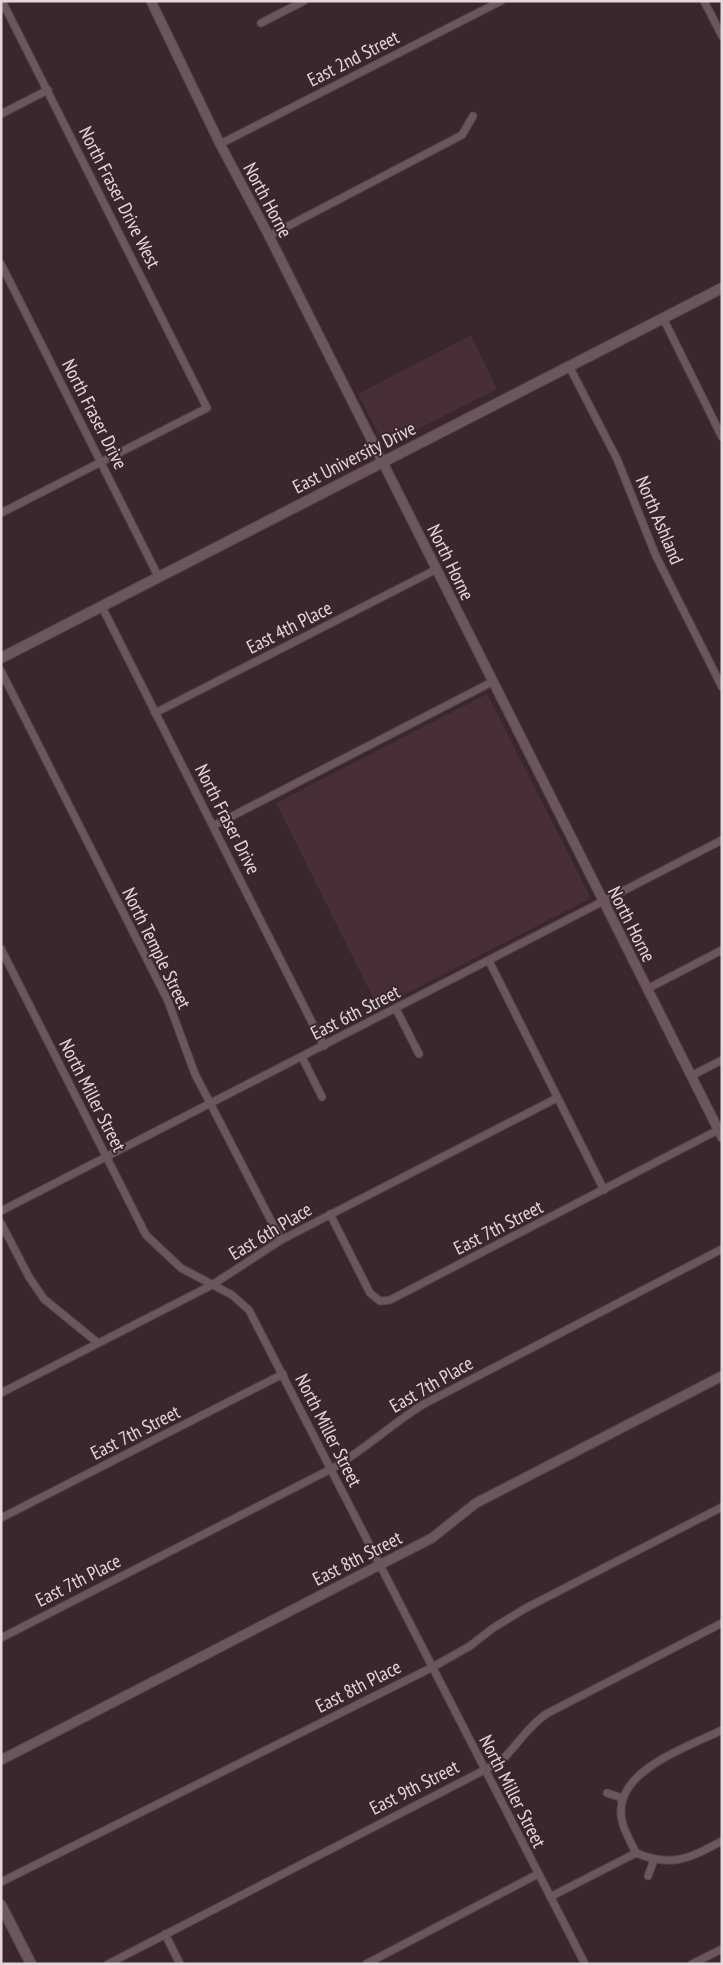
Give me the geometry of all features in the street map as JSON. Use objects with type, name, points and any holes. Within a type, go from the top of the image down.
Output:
[{"type":"main road","name":"East University Drive","points":[[1,658],[722,288]]},
{"type":"main road","points":[[1,1905],[31,1964]]},
{"type":"street","name":"North Fraser Drive West","points":[[2,1],[207,408],[101,462]]},
{"type":"street","name":"North Horne","points":[[151,1],[220,144],[269,236],[383,461],[492,682],[720,1133]]},
{"type":"street","points":[[261,23],[304,1]]},
{"type":"street","name":"East 2nd Street","points":[[220,144],[501,1]]},
{"type":"street","points":[[704,1],[722,36]]},
{"type":"street","points":[[1,114],[48,90]]},
{"type":"street","points":[[269,236],[462,135],[472,116]]},
{"type":"street","name":"North Fraser Drive","points":[[1,264],[159,578]]},
{"type":"street","points":[[663,318],[722,437]]},
{"type":"street","name":"North Ashland","points":[[569,366],[617,459],[656,556],[722,687]]},
{"type":"street","points":[[1,513],[101,462]]},
{"type":"street","name":"East 4th Place","points":[[156,713],[437,569]]},
{"type":"street","name":"North Fraser Drive","points":[[102,607],[324,1046]]},
{"type":"street","name":"North Temple Street","points":[[1,671],[168,1001],[195,1074],[281,1240]]},
{"type":"street","points":[[213,826],[492,682]]},
{"type":"street","name":"East 6th Street","points":[[1,1211],[722,840]]},
{"type":"street","name":"North Miller Street","points":[[1,949],[146,1235],[181,1268],[212,1284],[249,1310],[332,1469],[431,1668],[585,1964]]},
{"type":"street","points":[[647,989],[722,950]]},
{"type":"street","points":[[489,961],[604,1190]]},
{"type":"street","points":[[396,1009],[419,1054]]},
{"type":"street","points":[[302,1057],[322,1097]]},
{"type":"street","points":[[691,1076],[722,1060]]},
{"type":"street","name":"East 6th Place","points":[[1,1393],[212,1284],[281,1240],[330,1214],[557,1098]]},
{"type":"street","name":"East 7th Street","points":[[330,1214],[370,1293],[376,1299],[385,1301],[720,1133]]},
{"type":"street","points":[[1,1223],[39,1292],[50,1306],[98,1344]]},
{"type":"street","name":"East 7th Place","points":[[1,1638],[332,1469],[357,1455],[388,1428],[424,1404],[722,1249]]},
{"type":"street","name":"East 7th Street","points":[[1,1518],[283,1374]]},
{"type":"street","name":"East 8th Street","points":[[1,1760],[379,1566],[435,1536],[476,1503],[722,1376]]},
{"type":"street","name":"East 8th Place","points":[[1,1882],[431,1668],[470,1646],[493,1628],[526,1608],[722,1507]]},
{"type":"street","name":"East 9th Street","points":[[108,1964],[500,1762],[511,1752],[529,1727],[546,1714],[722,1623]]},
{"type":"street","points":[[722,1730],[640,1773],[630,1783],[622,1798],[622,1822],[636,1853],[654,1860],[670,1861],[693,1856],[722,1841]]},
{"type":"street","points":[[607,1793],[622,1798]]},
{"type":"street","points":[[550,1897],[636,1853]]},
{"type":"street","points":[[648,1876],[654,1860]]},
{"type":"street","points":[[366,1964],[538,1874]]},
{"type":"street","points":[[165,1934],[180,1964]]},
{"type":"street","points":[[692,1964],[722,1948]]},
{"type":"shaded area","points":[[471,335],[497,389],[385,446],[358,394]]},
{"type":"shaded area","points":[[487,694],[590,896],[589,899],[378,1008],[276,803]]}]
